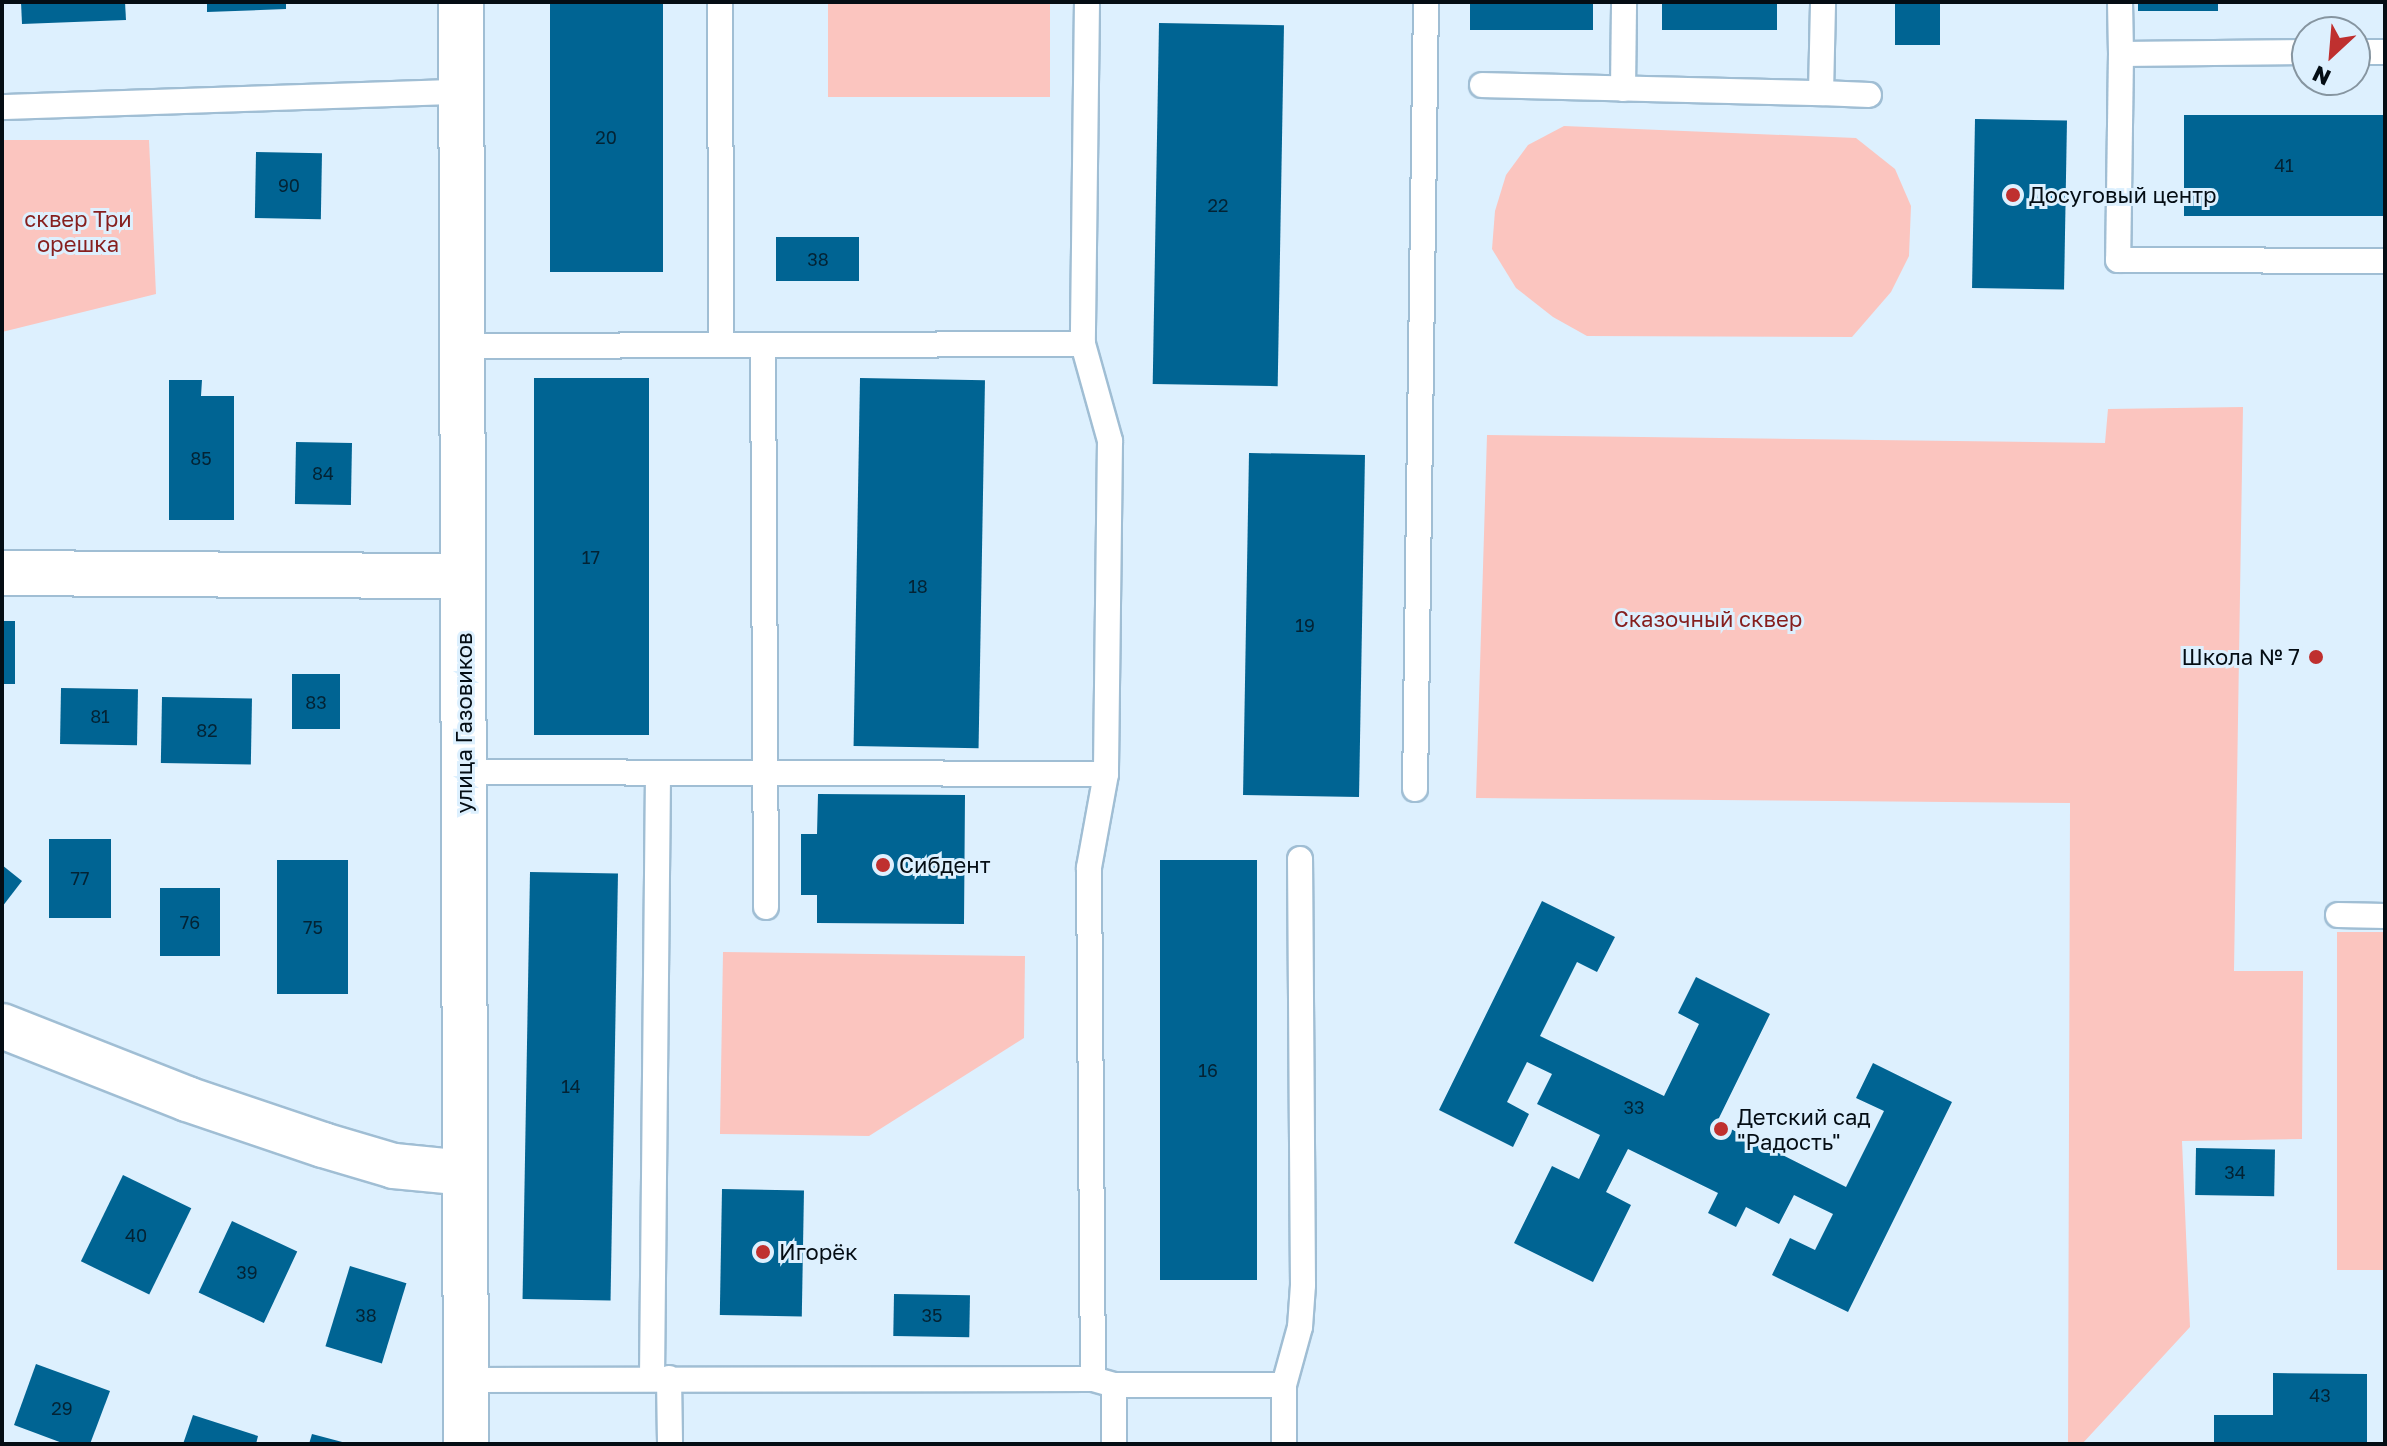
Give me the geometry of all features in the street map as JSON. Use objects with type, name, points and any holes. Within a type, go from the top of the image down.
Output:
[{"type":"street","name":"улица Газовиков","points":[[461,2],[466,1444]]},
{"type":"street","points":[[2,573],[463,576]]},
{"type":"street","points":[[2,1026],[187,1099],[323,1145],[394,1166],[465,1173]]},
{"type":"lane","points":[[720,2],[721,345]]},
{"type":"lane","points":[[1087,2],[1083,344],[1110,441],[1106,774],[1089,868],[1104,1382],[1114,1444]]},
{"type":"lane","points":[[1415,789],[1426,2]]},
{"type":"lane","points":[[1623,89],[1624,2]]},
{"type":"lane","points":[[1821,93],[1823,2]]},
{"type":"lane","points":[[2120,2],[2118,260],[2385,261]]},
{"type":"lane","points":[[2121,54],[2291,52]]},
{"type":"lane","points":[[1482,85],[1869,95]]},
{"type":"lane","points":[[2,107],[462,92]]},
{"type":"lane","points":[[463,346],[1083,344]]},
{"type":"lane","points":[[763,345],[766,907]]},
{"type":"lane","points":[[464,772],[1106,774]]},
{"type":"lane","points":[[658,773],[660,1378],[670,1444]]},
{"type":"lane","points":[[1284,1444],[1284,1385],[1300,1327],[1303,1285],[1300,859]]},
{"type":"lane","points":[[2338,915],[2385,916]]},
{"type":"lane","points":[[466,1380],[660,1378],[1284,1385]]},
{"type":"green space","points":[[828,2],[1050,2],[1050,97],[828,97]]},
{"type":"green space","points":[[1564,126],[1856,138],[1895,169],[1911,206],[1909,256],[1891,292],[1852,337],[1587,336],[1553,317],[1516,288],[1492,249],[1495,211],[1506,175],[1528,145]]},
{"type":"green space","name":"сквер Три орешка","points":[[2,140],[149,140],[156,294],[2,332]]},
{"type":"green space","name":"Сказочный сквер","points":[[2243,407],[2234,971],[2303,971],[2302,1139],[2182,1141],[2190,1327],[2082,1444],[2068,1444],[2070,803],[1476,798],[1487,435],[2105,443],[2108,409]]},
{"type":"green space","points":[[2337,932],[2385,932],[2385,1270],[2337,1270]]},
{"type":"green space","points":[[723,952],[1025,956],[1024,1038],[869,1136],[720,1134]]},
{"type":"building","points":[[21,2],[125,2],[126,20],[22,24]]},
{"type":"building","points":[[207,2],[286,2],[286,9],[207,12]]},
{"type":"building","points":[[550,2],[663,2],[663,272],[550,272]]},
{"type":"building","points":[[1470,2],[1593,2],[1593,30],[1470,30]]},
{"type":"building","points":[[1662,2],[1777,2],[1777,30],[1662,30]]},
{"type":"building","points":[[1895,2],[1940,2],[1940,45],[1895,45]]},
{"type":"building","points":[[2138,2],[2218,2],[2218,11],[2138,11]]},
{"type":"building","points":[[1159,23],[1284,25],[1278,386],[1153,384]]},
{"type":"building","points":[[2184,115],[2385,115],[2385,216],[2184,216]]},
{"type":"building","points":[[1975,119],[2067,121],[2064,290],[1972,288]]},
{"type":"building","points":[[256,152],[322,153],[321,219],[255,218]]},
{"type":"building","points":[[776,237],[859,237],[859,281],[776,281]]},
{"type":"building","points":[[534,378],[649,378],[649,735],[534,735]]},
{"type":"building","points":[[860,378],[985,380],[979,748],[854,746]]},
{"type":"building","points":[[169,380],[202,380],[201,396],[234,396],[234,520],[169,520]]},
{"type":"building","points":[[296,442],[352,443],[351,505],[295,504]]},
{"type":"building","points":[[1249,453],[1365,455],[1359,797],[1243,795]]},
{"type":"building","points":[[2,621],[15,621],[15,684],[2,684]]},
{"type":"building","points":[[292,674],[340,674],[340,729],[292,729]]},
{"type":"building","points":[[61,688],[138,689],[137,745],[60,744]]},
{"type":"building","points":[[162,697],[252,699],[251,765],[161,763]]},
{"type":"building","name":"Сибдент","points":[[818,794],[965,795],[964,924],[817,923],[817,895],[801,895],[801,834],[817,834]]},
{"type":"building","points":[[49,839],[111,839],[111,918],[49,918]]},
{"type":"building","points":[[277,860],[348,860],[348,994],[277,994]]},
{"type":"building","points":[[1160,860],[1257,860],[1257,1280],[1160,1280]]},
{"type":"building","points":[[2,865],[22,881],[2,907]]},
{"type":"building","points":[[530,872],[618,874],[611,1300],[523,1299]]},
{"type":"building","points":[[160,888],[220,888],[220,956],[160,956]]},
{"type":"building","points":[[1542,901],[1615,937],[1597,972],[1577,962],[1540,1036],[1664,1096],[1699,1024],[1678,1013],[1696,977],[1770,1014],[1717,1122],[1846,1187],[1884,1111],[1856,1098],[1873,1063],[1952,1102],[1848,1312],[1772,1275],[1790,1238],[1815,1250],[1833,1214],[1794,1195],[1779,1224],[1746,1207],[1736,1227],[1708,1213],[1718,1193],[1628,1149],[1606,1192],[1631,1205],[1593,1282],[1514,1243],[1552,1166],[1579,1179],[1600,1135],[1537,1104],[1552,1074],[1527,1062],[1507,1102],[1529,1114],[1513,1147],[1439,1110]]},
{"type":"building","points":[[2196,1148],[2275,1149],[2274,1196],[2195,1195]]},
{"type":"building","points":[[123,1175],[191,1208],[149,1295],[81,1261]]},
{"type":"building","name":"Игорёк","points":[[722,1189],[804,1190],[802,1316],[720,1315]]},
{"type":"building","points":[[232,1221],[297,1251],[264,1323],[199,1293]]},
{"type":"building","points":[[350,1266],[406,1283],[382,1364],[325,1346]]},
{"type":"building","points":[[894,1294],[970,1295],[969,1337],[893,1336]]},
{"type":"building","points":[[36,1364],[110,1391],[90,1444],[65,1444],[14,1425]]},
{"type":"building","points":[[2273,1373],[2367,1374],[2367,1444],[2214,1444],[2214,1415],[2273,1415]]},
{"type":"building","points":[[193,1415],[258,1436],[256,1444],[183,1444]]},
{"type":"building","points":[[312,1434],[346,1443],[346,1444],[309,1444]]},
{"type":"place","name":"Досуговый центр","points":[[2013,195]]},
{"type":"place","name":"Школа № 7","points":[[2316,657]]},
{"type":"place","name":"Сибдент","points":[[883,865]]},
{"type":"place","name":"Детский сад \"Радость\"","points":[[1721,1129]]},
{"type":"place","name":"Игорёк","points":[[763,1252]]}]
